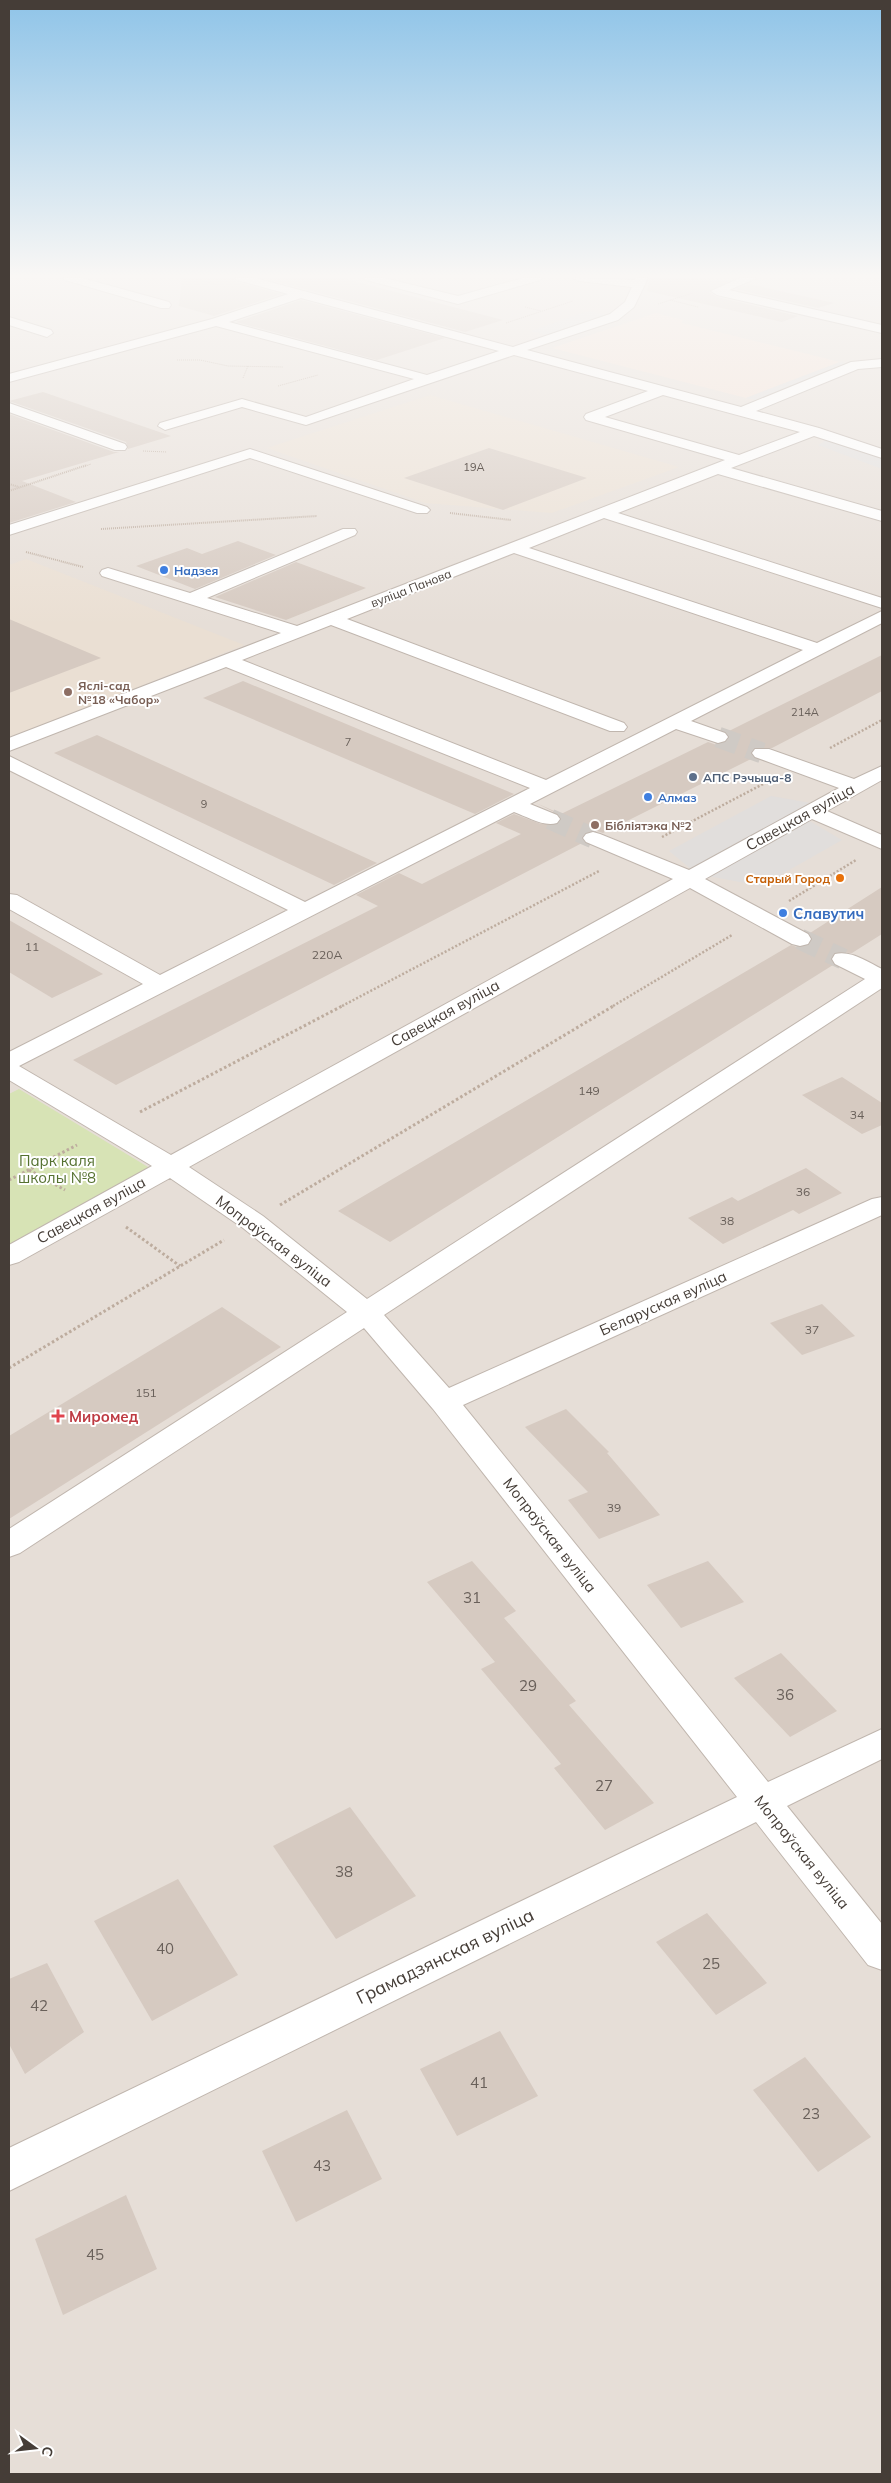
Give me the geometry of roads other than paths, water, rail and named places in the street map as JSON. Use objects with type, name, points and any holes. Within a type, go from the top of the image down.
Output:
[{"type":"street","points":[[166,426],[242,403],[306,421],[385,394]]},
{"type":"street","points":[[654,394],[592,417],[740,460]]},
{"type":"street","points":[[678,394],[814,431],[882,454]]},
{"type":"street","points":[[742,412],[786,394]]},
{"type":"street","points":[[9,407],[120,447]]},
{"type":"street","name":"вуліца Панова","points":[[9,745],[814,431]]},
{"type":"street","points":[[9,530],[250,453],[422,510]]},
{"type":"street","points":[[717,469],[882,516]]},
{"type":"street","points":[[603,513],[882,603]]},
{"type":"street","points":[[191,599],[349,532]]},
{"type":"street","points":[[514,548],[818,649]]},
{"type":"street","points":[[108,573],[297,632]]},
{"type":"street","points":[[9,1061],[882,616]]},
{"type":"street","points":[[330,619],[617,727]]},
{"type":"street","points":[[225,660],[546,788]]},
{"type":"street","points":[[674,722],[718,737]]},
{"type":"street","points":[[762,753],[856,786]]},
{"type":"street","points":[[9,762],[304,910]]},
{"type":"street","name":"Савецкая вуліца","points":[[9,1256],[882,772]]},
{"type":"street","points":[[514,804],[550,819]]},
{"type":"street","points":[[810,811],[882,843]]},
{"type":"street","points":[[593,838],[688,878],[760,919],[800,939]]},
{"type":"street","points":[[9,900],[160,984]]},
{"type":"street","points":[[9,1545],[368,1314],[882,978],[843,959]]},
{"type":"street","name":"Мопраўская вуліца","points":[[9,1070],[170,1166],[252,1222],[368,1314],[444,1402],[882,1953]]},
{"type":"street","name":"Беларуская вуліца","points":[[444,1402],[882,1205]]},
{"type":"street","name":"Грамадзянская вуліца","points":[[9,2170],[882,1743]]},
{"type":"tunnel","points":[[718,737],[762,753]]},
{"type":"tunnel","points":[[550,819],[593,838]]},
{"type":"tunnel","points":[[800,939],[843,959]]},
{"type":"place","name":"Надзея","points":[[164,570]]},
{"type":"place","name":"Яслі-сад №18 «Чабор»","points":[[68,692]]},
{"type":"place","name":"АПС Рэчыца-8","points":[[693,777]]},
{"type":"place","name":"Алмаз","points":[[648,797]]},
{"type":"place","name":"Бібліятэка №2","points":[[595,825]]},
{"type":"place","name":"Старый Город","points":[[840,878]]},
{"type":"place","name":"Славутич","points":[[783,913]]},
{"type":"place","name":"Миромед","points":[[58,1416]]},
{"type":"park label","name":"Парк каля школы №8","points":[[57,1168]]}]
